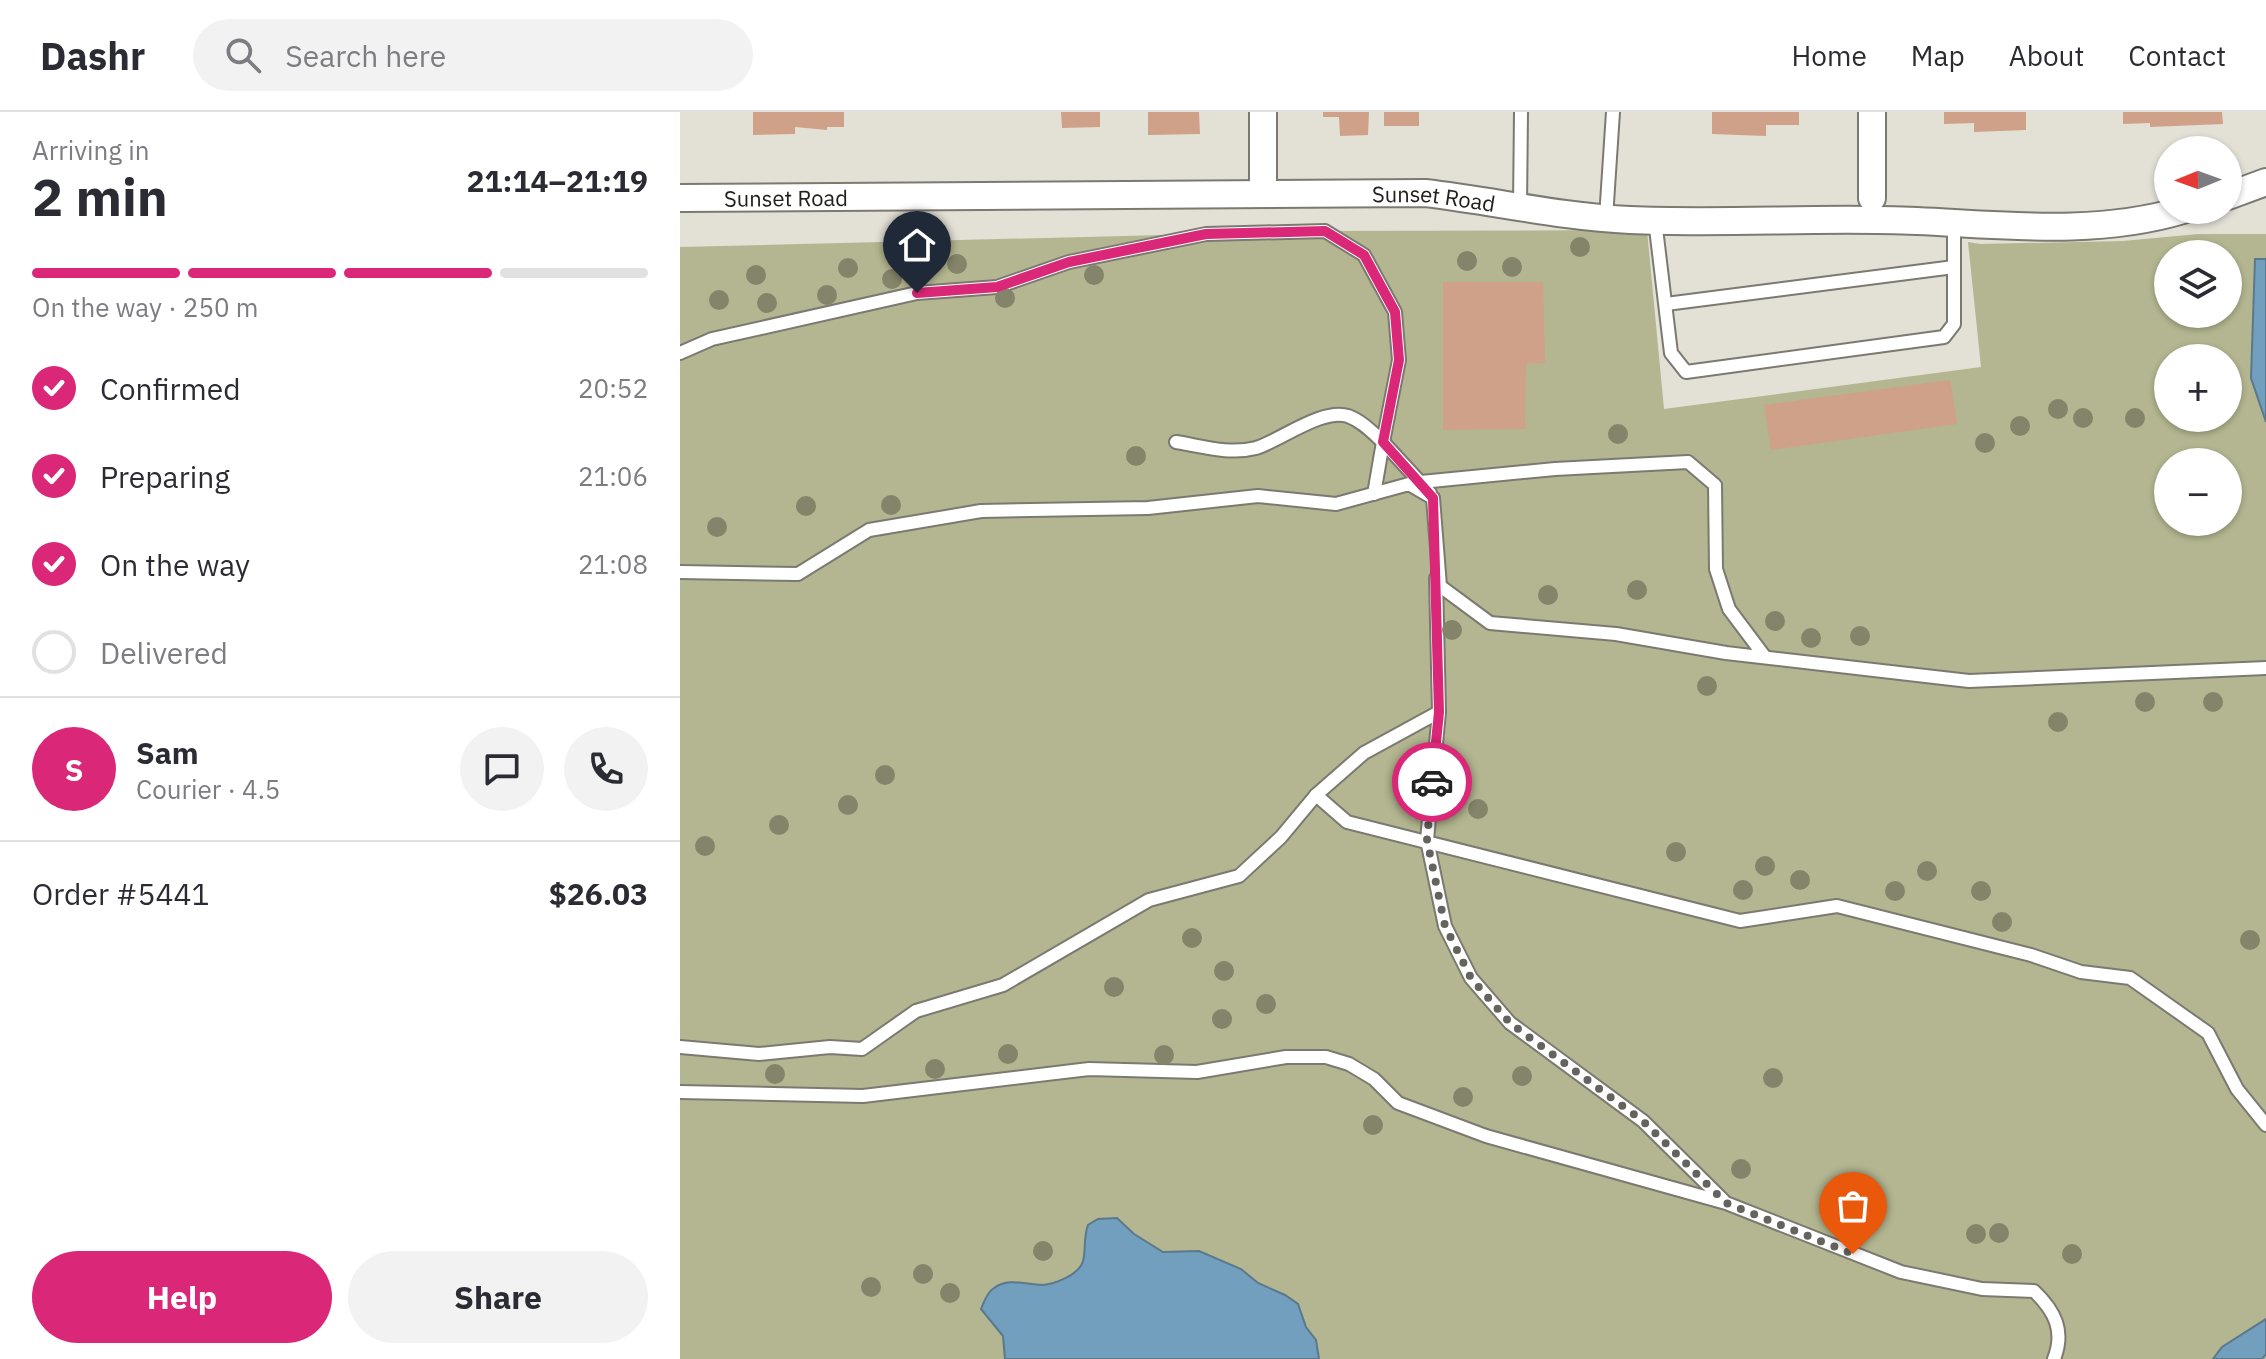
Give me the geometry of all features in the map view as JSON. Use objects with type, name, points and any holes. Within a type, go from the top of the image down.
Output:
[{"type":"street","points":[[1263,112],[1263,192]]},
{"type":"street","points":[[1872,112],[1872,198]]},
{"type":"street","points":[[2242,191],[2266,182]]},
{"type":"street","name":"Sunset Road","points":[[680,198],[1425,193],[1606,218],[1655,220],[1917,221],[2027,228],[2131,222],[2154,217]]},
{"type":"lane","points":[[1520,207],[1521,112]]},
{"type":"lane","points":[[1606,218],[1613,112]]},
{"type":"lane","points":[[1655,220],[1671,353],[1686,372],[1944,337],[1954,324],[1954,224]]},
{"type":"lane","points":[[680,353],[712,339],[917,293],[997,287],[1069,262],[1206,234],[1325,231],[1364,255],[1395,312],[1399,360],[1374,494]]},
{"type":"lane","points":[[1666,304],[1954,267]]},
{"type":"lane","points":[[1176,442],[1225,452],[1255,448],[1328,416],[1346,415],[1360,422],[1383,442],[1433,498],[1440,586],[1490,623],[1616,634],[1765,657],[1969,681],[2266,668]]},
{"type":"lane","points":[[1421,482],[1555,469],[1688,462],[1715,485],[1716,569],[1729,609],[1765,657]]},
{"type":"lane","points":[[680,572],[798,574],[869,530],[981,511],[1148,508],[1258,496],[1336,504],[1409,484],[1433,498]]},
{"type":"lane","points":[[1433,498],[1439,712],[1427,840],[1445,926],[1471,978],[1510,1023],[1643,1121],[1726,1203]]},
{"type":"lane","points":[[680,1047],[759,1054],[830,1047],[862,1049],[916,1011],[1003,985],[1149,900],[1239,876],[1281,837],[1316,795],[1364,753],[1439,712]]},
{"type":"lane","points":[[1316,795],[1347,822],[1740,921],[1837,906],[2031,955],[2081,972],[2130,978],[2208,1033],[2237,1089],[2266,1125]]},
{"type":"lane","points":[[680,1092],[863,1096],[1089,1069],[1197,1072],[1286,1057],[1326,1057],[1349,1064],[1374,1079],[1398,1103],[1486,1136],[1726,1203],[1901,1272],[1982,1289],[2034,1291],[2052,1308],[2060,1343],[2054,1359]]},
{"type":"green space","points":[[1647,230],[1664,409],[1981,367],[1968,242],[2123,241],[2198,234],[2266,234],[2266,1359],[680,1359],[680,247],[1325,231]]},
{"type":"water","points":[[2255,259],[2266,259],[2266,422],[2251,378]]},
{"type":"water","points":[[1117,1218],[1134,1234],[1163,1252],[1199,1251],[1241,1269],[1258,1283],[1298,1304],[1306,1327],[1316,1340],[1319,1359],[1005,1359],[1003,1336],[981,1309],[989,1292],[1006,1283],[1042,1285],[1066,1278],[1081,1266],[1088,1225],[1098,1219]]},
{"type":"water","points":[[2266,1319],[2266,1354],[2262,1359],[2213,1359],[2222,1347]]},
{"type":"building","points":[[753,112],[844,112],[844,127],[827,127],[827,130],[795,127],[795,134],[753,135]]},
{"type":"building","points":[[1061,112],[1100,112],[1100,127],[1062,128]]},
{"type":"building","points":[[1148,112],[1199,112],[1200,134],[1148,135]]},
{"type":"building","points":[[1323,112],[1369,112],[1368,135],[1340,136],[1339,117],[1323,117]]},
{"type":"building","points":[[1384,112],[1419,112],[1419,126],[1384,126]]},
{"type":"building","points":[[1712,112],[1799,112],[1799,125],[1766,125],[1766,136],[1712,134]]},
{"type":"building","points":[[1944,112],[2026,112],[2026,130],[1974,132],[1974,123],[1944,124]]},
{"type":"building","points":[[2123,112],[2222,112],[2223,124],[2150,127],[2150,123],[2123,124]]},
{"type":"building","points":[[1443,282],[1543,282],[1545,363],[1526,364],[1525,429],[1443,430]]},
{"type":"building","points":[[1950,380],[1957,424],[1771,450],[1764,405]]},
{"type":"way so far","points":[[1432,782],[1427,840],[1445,926],[1471,978],[1510,1023],[1643,1121],[1726,1203],[1853,1254]]},
{"type":"route","points":[[917,293],[997,287],[1069,262],[1206,234],[1325,231],[1364,255],[1395,312],[1399,360],[1383,442],[1433,498],[1439,712],[1432,782]]}]
